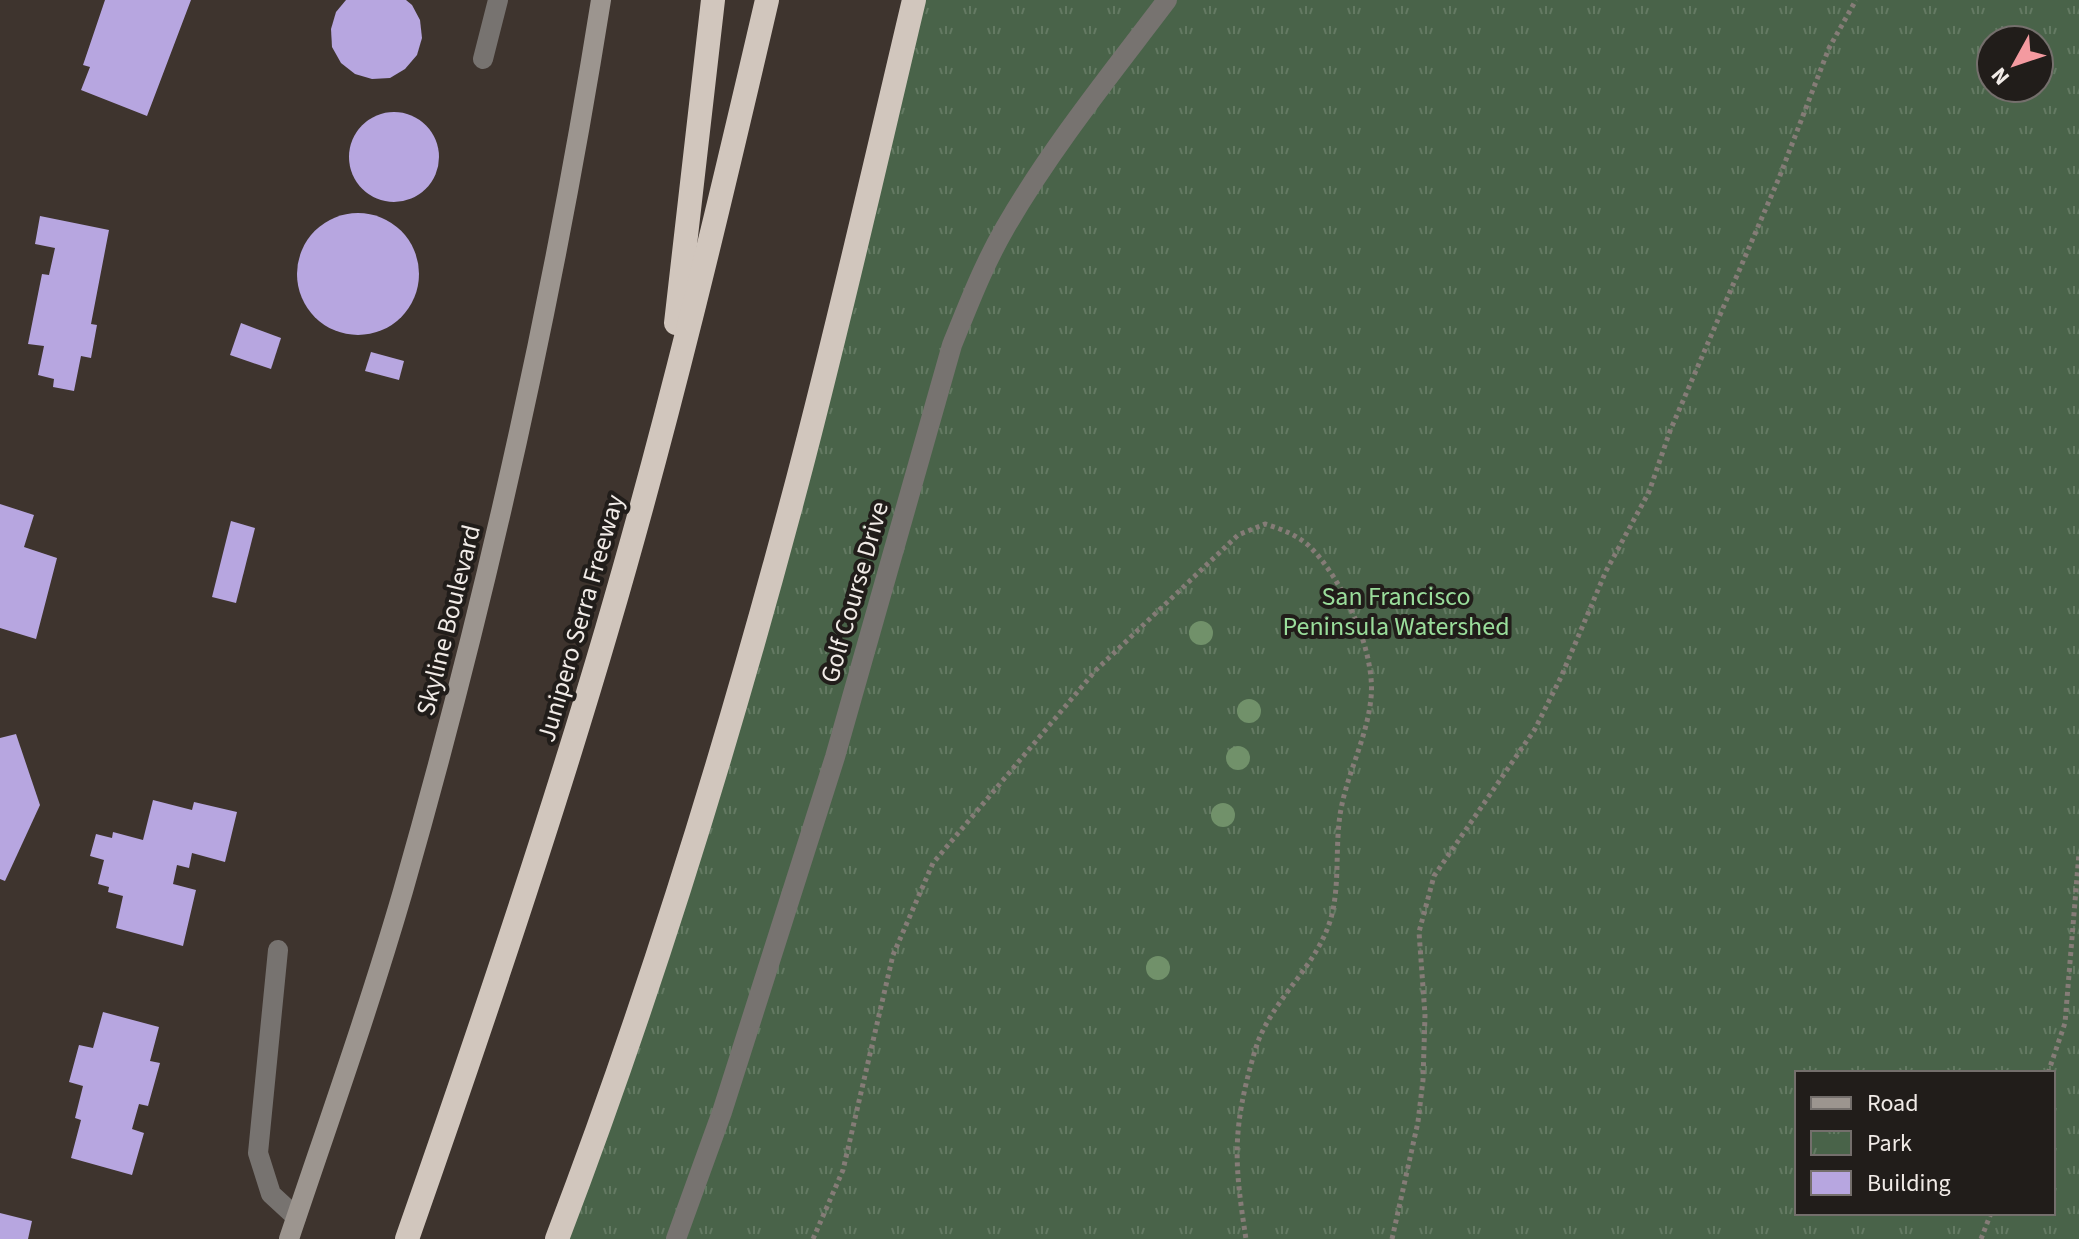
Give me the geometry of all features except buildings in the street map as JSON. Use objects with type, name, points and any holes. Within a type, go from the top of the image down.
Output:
[{"type":"highway","points":[[664,421],[713,0]]},
{"type":"highway","name":"Junipero Serra Freeway","points":[[407,1239],[565,769],[664,421],[767,0]]},
{"type":"highway","points":[[557,1239],[655,961],[746,669],[806,447],[914,0]]},
{"type":"main road","name":"Skyline Boulevard","points":[[289,1239],[402,894],[492,559],[551,288],[601,0]]},
{"type":"street","points":[[483,59],[498,0]]},
{"type":"street","name":"Golf Course Drive","points":[[676,1239],[722,1112],[835,757],[952,345],[1005,228],[1099,90],[1167,0]]},
{"type":"street","points":[[278,950],[258,1153],[271,1194],[296,1217]]},
{"type":"path","points":[[1392,1239],[1415,1138],[1423,1080],[1425,1015],[1419,932],[1434,876],[1535,729],[1561,677],[1606,571],[1649,492],[1670,431],[1779,178],[1829,48],[1856,0]]},
{"type":"path","points":[[813,1239],[843,1170],[893,955],[933,863],[1096,670],[1238,535],[1265,524],[1290,532],[1309,546],[1327,569],[1358,624],[1373,680],[1365,727],[1340,817],[1331,918],[1313,958],[1274,1007],[1262,1029],[1240,1106],[1235,1157],[1246,1239]]},
{"type":"path","points":[[2049,1071],[2065,1023],[2079,853]]},
{"type":"path","points":[[1981,1239],[1990,1215]]},
{"type":"green space","name":"San Francisco Peninsula Watershed","points":[[914,0],[2079,0],[2079,1239],[557,1239],[700,822]]}]
